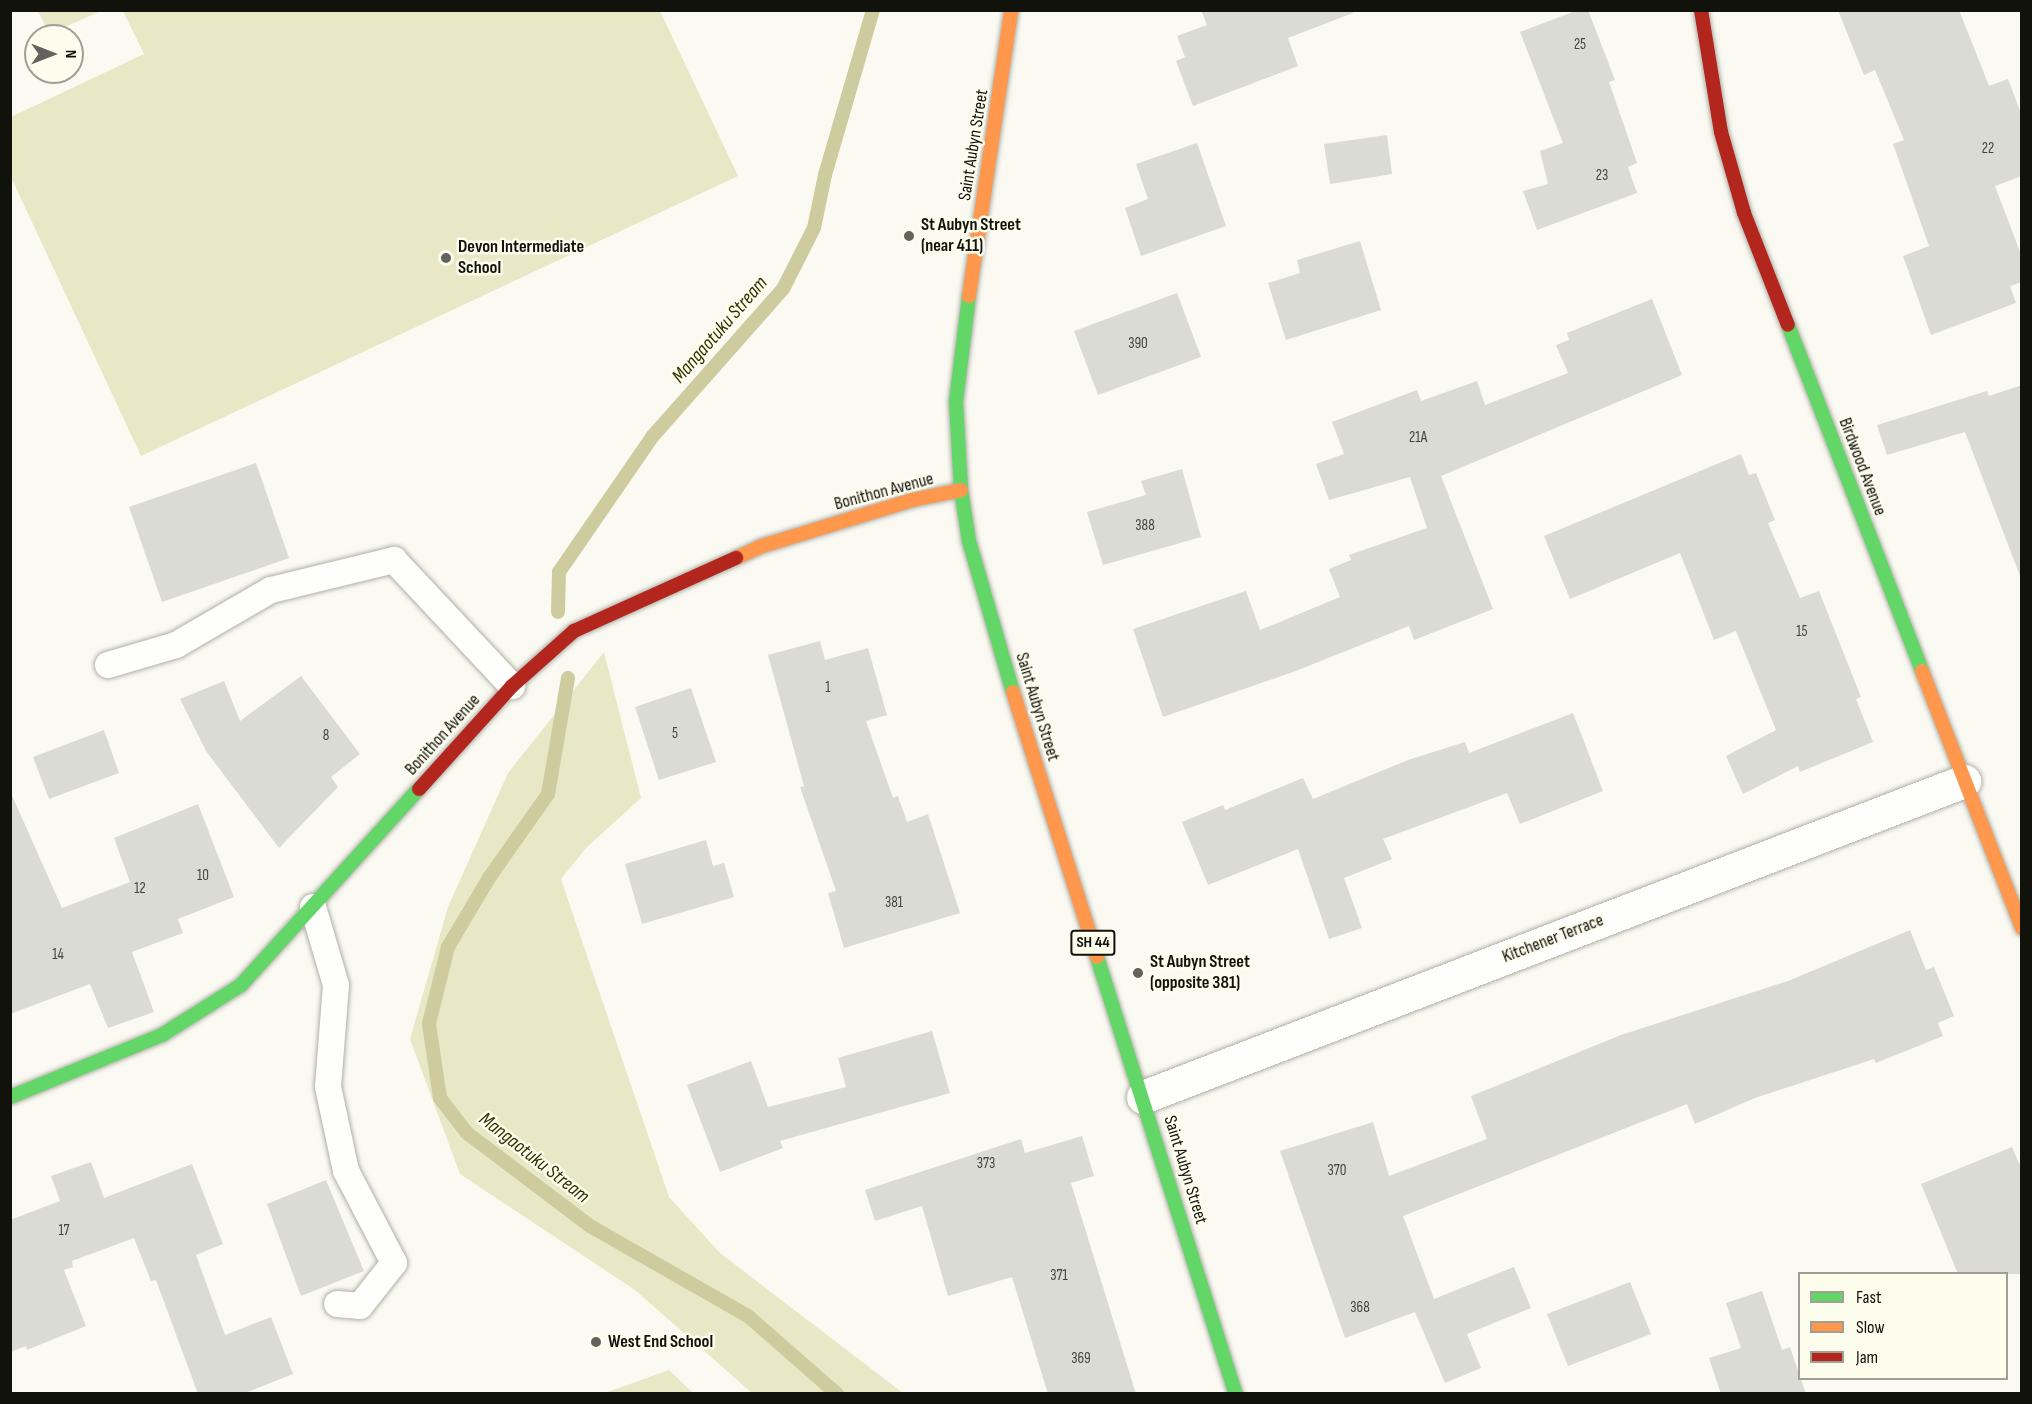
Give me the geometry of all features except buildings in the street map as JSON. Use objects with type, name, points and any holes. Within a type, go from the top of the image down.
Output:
[{"type":"main road","name":"Saint Aubyn Street","points":[[1011,10],[956,402],[961,490],[969,541],[1017,705],[1236,1394]]},
{"type":"main road","name":"Birdwood Avenue","points":[[1701,10],[1721,132],[1744,213],[2022,928]]},
{"type":"main road","name":"Bonithon Avenue","points":[[10,1097],[34,1084],[162,1035],[241,985],[512,686],[574,631],[762,546],[912,500],[961,490]]},
{"type":"street","name":"Kitchener Terrace","points":[[1143,1097],[1964,781]]},
{"type":"lane","points":[[108,665],[176,645],[271,590],[394,560],[512,686]]},
{"type":"lane","points":[[313,907],[336,985],[328,1087],[346,1171],[394,1263],[360,1306],[337,1304]]},
{"type":"green space","points":[[38,11],[101,11],[72,24],[44,24]]},
{"type":"green space","points":[[123,11],[660,11],[738,176],[141,456],[10,175],[11,117],[144,54]]},
{"type":"green space","points":[[604,652],[641,798],[586,848],[561,879],[669,1197],[720,1253],[903,1393],[752,1393],[635,1290],[460,1174],[410,1039],[448,907],[508,773]]},
{"type":"green space","points":[[669,1370],[693,1393],[605,1393]]},
{"type":"waterway","name":"Mangaotuku Stream","points":[[558,612],[559,572],[652,437],[783,289],[814,228],[825,175],[873,10]]},
{"type":"waterway","name":"Mangaotuku Stream","points":[[568,678],[548,794],[489,878],[448,947],[429,1024],[440,1098],[467,1133],[590,1226],[748,1316],[837,1394]]},
{"type":"traffic: fast","points":[[969,296],[956,402],[961,490],[969,541],[1013,692]]},
{"type":"traffic: fast","points":[[1788,325],[1922,671]]},
{"type":"traffic: fast","points":[[10,1097],[162,1035],[241,985],[419,789]]},
{"type":"traffic: fast","points":[[1097,957],[1236,1394]]},
{"type":"traffic: slow","points":[[969,296],[1011,10]]},
{"type":"traffic: slow","points":[[736,558],[762,546],[912,500],[961,490]]},
{"type":"traffic: slow","points":[[1922,671],[2022,928]]},
{"type":"traffic: slow","points":[[1013,692],[1097,957]]},
{"type":"traffic: jam","points":[[1701,10],[1721,132],[1744,213],[1788,325]]},
{"type":"traffic: jam","points":[[419,789],[512,686],[574,631],[736,558]]},
{"type":"place","name":"St Aubyn Street (near 411)","points":[[909,236]]},
{"type":"place","name":"Devon Intermediate School","points":[[446,258]]},
{"type":"place","name":"St Aubyn Street (opposite 381)","points":[[1138,973]]},
{"type":"place","name":"West End School","points":[[596,1342]]}]
